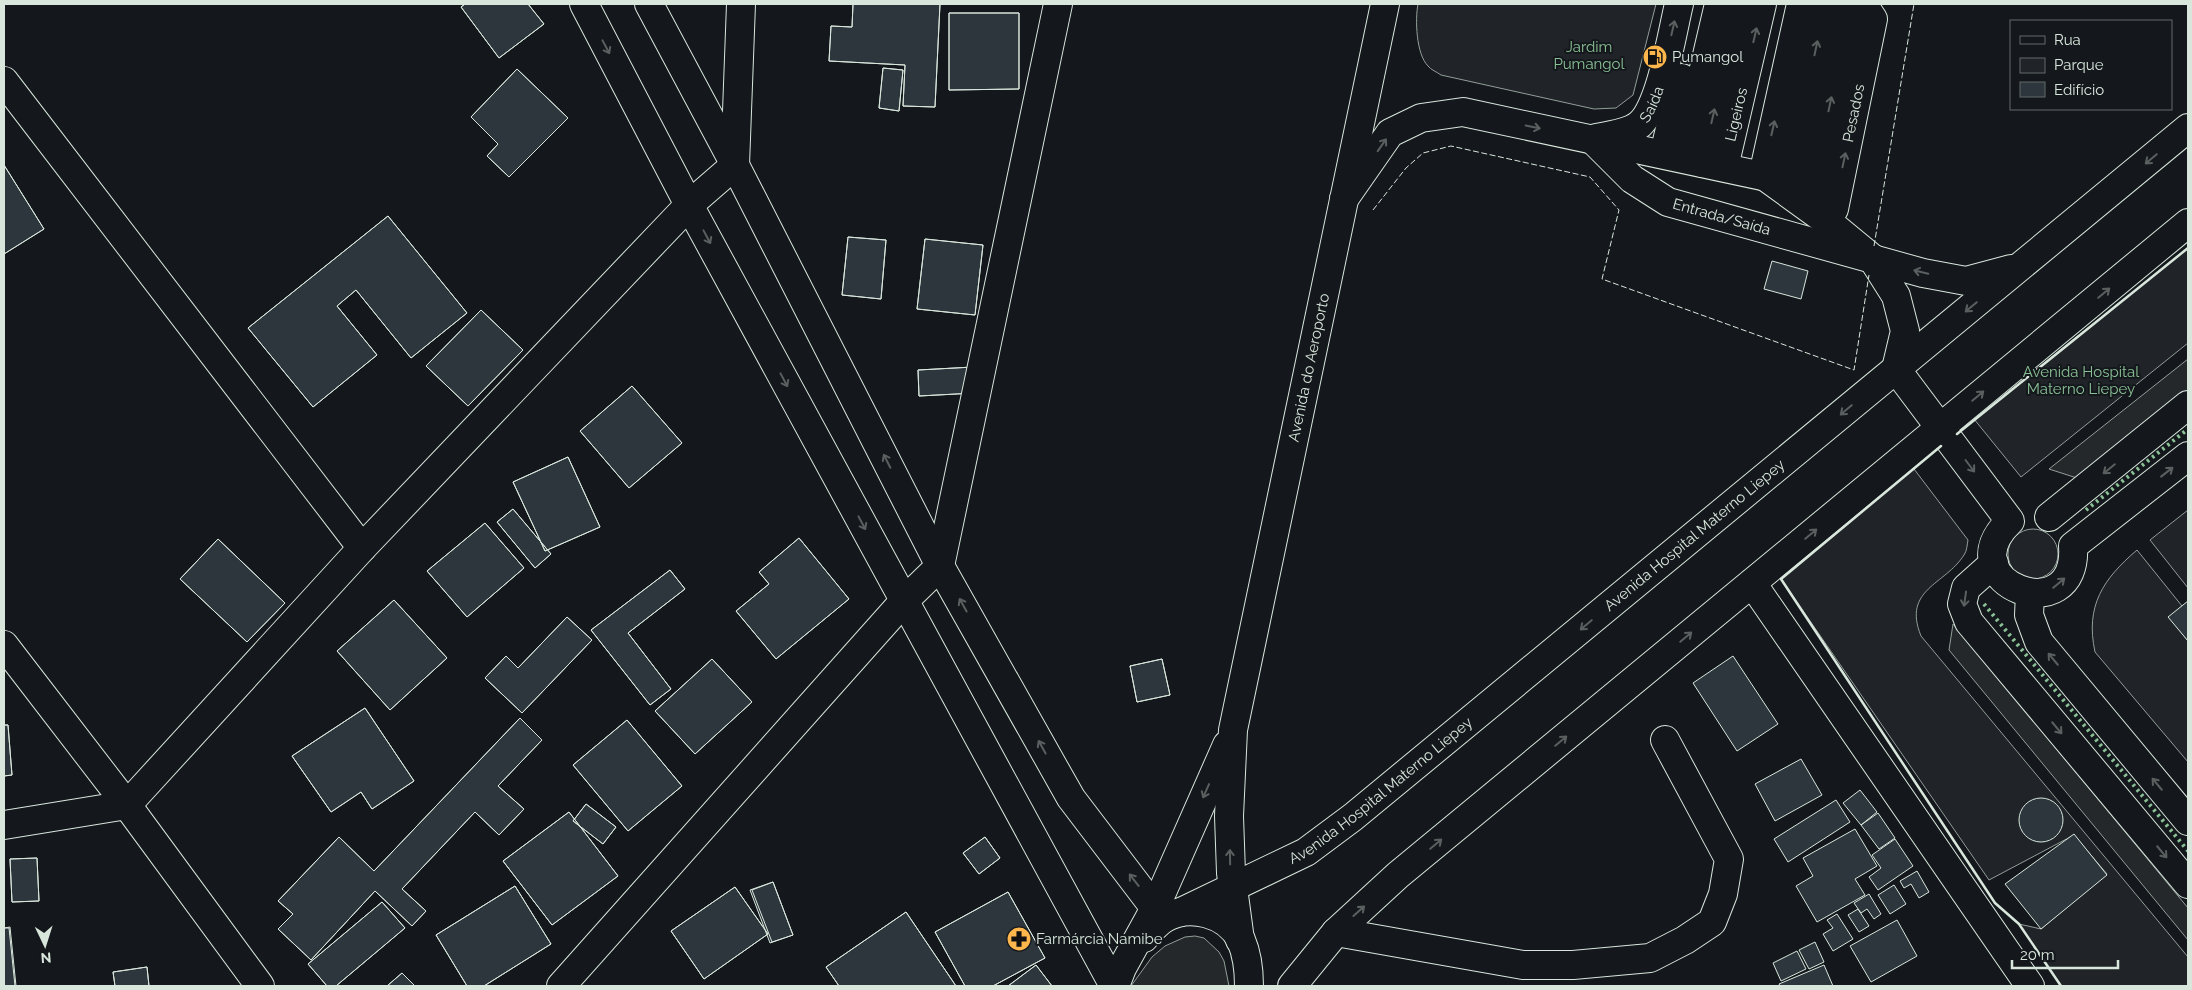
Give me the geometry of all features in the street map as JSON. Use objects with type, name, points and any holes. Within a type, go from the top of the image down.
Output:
[{"type":"street","points":[[584,4],[689,205],[1114,986]]},
{"type":"street","points":[[649,4],[735,165],[940,566],[1071,798],[1166,913]]},
{"type":"street","points":[[4,825],[127,805],[362,548],[689,205],[735,165],[741,4]]},
{"type":"street","points":[[561,986],[904,601],[940,566],[1058,4]]},
{"type":"street","name":"Avenida do Aeroporto","points":[[1233,730],[1385,4]]},
{"type":"street","name":"Saída","points":[[1592,139],[1615,135],[1640,125],[1656,98],[1679,4]]},
{"type":"street","points":[[1693,161],[1700,4]]},
{"type":"street","points":[[1693,161],[1719,4]]},
{"type":"street","name":"Ligeiros","points":[[1693,161],[1740,4]]},
{"type":"street","name":"Ligeiros","points":[[1693,161],[1762,4]]},
{"type":"street","name":"Pesados","points":[[1801,4],[1800,184],[1832,225]]},
{"type":"street","name":"Pesados","points":[[1800,184],[1826,4]]},
{"type":"street","name":"Pesados","points":[[1800,184],[1850,4]]},
{"type":"street","name":"Pesados","points":[[1800,184],[1873,19],[1863,4]]},
{"type":"street","points":[[4,81],[362,548]]},
{"type":"street","points":[[1344,199],[1390,134],[1421,118],[1463,112],[1800,184],[1832,225],[1872,258],[1896,296],[1905,330],[1896,369],[2010,521]]},
{"type":"street","name":"Avenida Hospital Materno Liepey","points":[[1166,913],[1233,887],[1306,852],[1353,817],[2188,128]]},
{"type":"street","name":"Entrada/Saída","points":[[1592,139],[1632,179],[1668,202],[1923,273],[1966,282],[2020,267]]},
{"type":"street","points":[[1292,986],[1336,932],[1398,875],[2188,223]]},
{"type":"street","points":[[2049,517],[2188,405]]},
{"type":"street","points":[[2073,546],[2188,456]]},
{"type":"street","points":[[2036,514],[2049,517],[2060,524],[2069,534],[2074,558],[2070,570],[2064,580],[2054,588],[2043,593],[2030,594],[2018,590],[2007,584],[1999,575],[1994,563],[1993,551],[1996,540],[2002,529],[2010,521],[2023,515],[2036,514]]},
{"type":"street","points":[[1994,563],[1966,588],[1962,604],[1969,622],[2188,884]]},
{"type":"street","points":[[1752,583],[2030,986]]},
{"type":"street","points":[[2030,594],[2029,615],[2039,642],[2188,821]]},
{"type":"street","points":[[4,644],[127,805],[260,986]]},
{"type":"street","points":[[1233,730],[1229,816],[1233,887],[1240,940],[1247,963],[1249,986]]},
{"type":"street","points":[[1114,986],[1132,950],[1166,913],[1233,730]]},
{"type":"street","points":[[1336,932],[1524,965],[1573,965],[1650,958],[1685,940],[1712,922],[1723,894],[1729,859],[1665,740]]},
{"type":"street","points":[[1166,913],[1199,911],[1217,917],[1231,926],[1240,940]]},
{"type":"green space","name":"Jardim Pumangol","points":[[1418,4],[1656,4],[1633,95],[1616,108],[1594,109],[1441,75],[1429,67],[1421,53],[1417,27]]},
{"type":"green space","name":"Avenida Hospital Materno Liepey","points":[[2188,248],[2188,343],[2021,477],[1974,419]]},
{"type":"green space","points":[[1914,469],[1968,540],[1965,553],[1956,565],[1928,589],[1921,598],[1917,608],[1917,620],[1921,636],[2188,957],[2188,986],[2061,986],[2019,924],[2041,929],[2107,874],[2074,835],[1989,880],[1781,579]]},
{"type":"green space","points":[[2188,510],[2188,588],[2150,540]]},
{"type":"green space","points":[[2028,529],[2038,529],[2051,536],[2058,549],[2058,559],[2051,572],[2038,579],[2028,579],[2019,575],[2012,568],[2008,559],[2008,549],[2012,540],[2019,533]]},
{"type":"green space","points":[[2137,550],[2182,606],[2169,617],[2188,641],[2188,762],[2095,652],[2093,621],[2095,607],[2106,583]]},
{"type":"shaded area","points":[[2188,359],[2188,392],[2080,479],[2049,469]]},
{"type":"shaded area","points":[[1953,624],[2188,908],[2188,940],[1949,650]]},
{"type":"shaded area","points":[[1195,936],[1204,938],[1219,952],[1224,961],[1229,986],[1131,986],[1152,957],[1165,946],[1185,937]]},
{"type":"building","points":[[465,4],[528,4],[544,24],[499,58],[461,7]]},
{"type":"building","points":[[465,4],[528,4],[544,24],[499,58],[461,7]]},
{"type":"building","points":[[853,4],[940,4],[935,107],[903,106],[905,65],[829,61],[831,26],[852,27]]},
{"type":"building","points":[[853,4],[940,4],[935,107],[903,106],[905,65],[829,61],[831,26],[852,27]]},
{"type":"building","points":[[949,13],[1019,13],[1019,89],[949,90]]},
{"type":"building","points":[[949,13],[1019,13],[1019,89],[949,90]]},
{"type":"building","points":[[883,68],[903,70],[899,111],[879,108]]},
{"type":"building","points":[[883,68],[903,70],[899,111],[879,108]]},
{"type":"building","points":[[517,69],[568,118],[509,177],[487,156],[498,144],[471,117]]},
{"type":"building","points":[[517,69],[568,118],[509,177],[487,156],[498,144],[471,117]]},
{"type":"building","points":[[4,165],[44,229],[4,254]]},
{"type":"building","points":[[4,165],[44,229],[4,254]]},
{"type":"building","points":[[388,216],[467,313],[411,358],[356,290],[337,306],[377,355],[313,407],[248,328]]},
{"type":"building","points":[[388,216],[467,313],[411,358],[356,290],[337,306],[377,355],[313,407],[248,328]]},
{"type":"building","points":[[848,237],[886,240],[881,299],[842,295]]},
{"type":"building","points":[[848,237],[886,240],[881,299],[842,295]]},
{"type":"building","points":[[925,239],[983,245],[975,315],[917,309]]},
{"type":"building","points":[[925,239],[983,245],[975,315],[917,309]]},
{"type":"building","points":[[1772,261],[1808,271],[1801,299],[1764,289]]},
{"type":"building","points":[[481,310],[523,350],[468,406],[426,366]]},
{"type":"building","points":[[481,310],[523,350],[468,406],[426,366]]},
{"type":"building","points":[[973,367],[975,393],[919,396],[918,370]]},
{"type":"building","points":[[973,367],[975,393],[919,396],[918,370]]},
{"type":"building","points":[[632,386],[682,443],[629,488],[580,431]]},
{"type":"building","points":[[632,386],[682,443],[629,488],[580,431]]},
{"type":"building","points":[[568,457],[600,527],[545,551],[513,482]]},
{"type":"building","points":[[568,457],[600,527],[545,551],[513,482]]},
{"type":"building","points":[[513,509],[551,554],[535,568],[497,522]]},
{"type":"building","points":[[513,509],[551,554],[535,568],[497,522]]},
{"type":"building","points":[[485,523],[524,568],[467,617],[427,571]]},
{"type":"building","points":[[485,523],[524,568],[467,617],[427,571]]},
{"type":"building","points":[[799,538],[849,599],[776,659],[736,611],[769,584],[759,572]]},
{"type":"building","points":[[799,538],[849,599],[776,659],[736,611],[769,584],[759,572]]},
{"type":"building","points":[[218,539],[285,603],[247,642],[180,579]]},
{"type":"building","points":[[218,539],[285,603],[247,642],[180,579]]},
{"type":"building","points":[[670,570],[685,589],[628,633],[671,689],[650,705],[591,630]]},
{"type":"building","points":[[670,570],[685,589],[628,633],[671,689],[650,705],[591,630]]},
{"type":"building","points":[[394,600],[447,658],[390,710],[337,651]]},
{"type":"building","points":[[394,600],[447,658],[390,710],[337,651]]},
{"type":"building","points":[[2188,601],[2188,641],[2168,617]]},
{"type":"building","points":[[567,617],[592,640],[522,713],[485,678],[506,656],[518,668]]},
{"type":"building","points":[[567,617],[592,640],[522,713],[485,678],[506,656],[518,668]]},
{"type":"building","points":[[1733,656],[1778,724],[1737,751],[1693,683]]},
{"type":"building","points":[[712,659],[752,702],[695,754],[655,711]]},
{"type":"building","points":[[712,659],[752,702],[695,754],[655,711]]},
{"type":"building","points":[[1162,659],[1170,695],[1137,702],[1130,666]]},
{"type":"building","points":[[1162,659],[1170,695],[1137,702],[1130,666]]},
{"type":"building","points":[[365,708],[414,781],[372,809],[361,792],[331,812],[292,756]]},
{"type":"building","points":[[365,708],[414,781],[372,809],[361,792],[331,812],[292,756]]},
{"type":"building","points":[[520,718],[542,740],[498,786],[524,809],[499,835],[475,812],[402,889],[426,911],[412,926],[375,891],[311,960],[278,929],[293,914],[278,901],[339,837],[374,871]]},
{"type":"building","points":[[520,718],[542,740],[498,786],[524,809],[499,835],[475,812],[402,889],[426,911],[412,926],[375,891],[311,960],[278,929],[293,914],[278,901],[339,837],[374,871]]},
{"type":"building","points":[[627,720],[682,786],[628,831],[573,765]]},
{"type":"building","points":[[627,720],[682,786],[628,831],[573,765]]},
{"type":"building","points":[[4,725],[8,725],[12,775],[4,776]]},
{"type":"building","points":[[4,725],[8,725],[12,775],[4,776]]},
{"type":"building","points":[[1801,759],[1822,795],[1775,821],[1755,784]]},
{"type":"building","points":[[1860,790],[1877,812],[1861,825],[1843,803]]},
{"type":"building","points":[[2041,798],[2053,802],[2059,808],[2063,820],[2059,832],[2053,838],[2041,842],[2029,838],[2023,832],[2019,820],[2023,808],[2029,802]]},
{"type":"building","points":[[1836,800],[1850,822],[1788,862],[1774,839]]},
{"type":"building","points":[[586,804],[616,827],[603,844],[573,821]]},
{"type":"building","points":[[586,804],[616,827],[603,844],[573,821]]},
{"type":"building","points":[[569,812],[618,876],[552,925],[503,861]]},
{"type":"building","points":[[569,812],[618,876],[552,925],[503,861]]},
{"type":"building","points":[[1878,813],[1895,838],[1879,849],[1861,825]]},
{"type":"building","points":[[1855,829],[1877,866],[1855,879],[1865,895],[1817,922],[1796,886],[1813,876],[1803,858]]},
{"type":"building","points":[[2074,834],[2107,875],[2041,929],[2005,884]]},
{"type":"building","points":[[985,837],[1000,858],[979,874],[963,853]]},
{"type":"building","points":[[985,837],[1000,858],[979,874],[963,853]]},
{"type":"building","points":[[1895,839],[1913,866],[1878,890],[1869,877],[1881,868],[1872,855]]},
{"type":"building","points":[[37,858],[39,901],[12,902],[10,859]]},
{"type":"building","points":[[37,858],[39,901],[12,902],[10,859]]},
{"type":"building","points":[[1917,871],[1929,892],[1919,898],[1911,884],[1904,888],[1900,881]]},
{"type":"building","points":[[773,882],[793,935],[772,942],[752,890]]},
{"type":"building","points":[[773,882],[793,935],[770,943],[750,890]]},
{"type":"building","points":[[1894,885],[1906,904],[1890,914],[1878,895]]},
{"type":"building","points":[[515,886],[551,944],[484,986],[467,986],[436,935]]},
{"type":"building","points":[[515,886],[551,944],[484,986],[467,986],[436,935]]},
{"type":"building","points":[[735,887],[768,934],[704,979],[671,931]]},
{"type":"building","points":[[735,887],[768,934],[704,979],[671,931]]},
{"type":"building","points":[[1008,892],[1045,958],[993,986],[965,986],[935,932]]},
{"type":"building","points":[[1008,892],[1045,958],[993,986],[965,986],[935,932]]},
{"type":"building","points":[[1869,894],[1881,914],[1874,919],[1867,909],[1861,913],[1854,903]]},
{"type":"building","points":[[382,902],[405,928],[336,986],[327,986],[308,964]]},
{"type":"building","points":[[382,902],[405,928],[336,986],[327,986],[308,964]]},
{"type":"building","points":[[1858,909],[1869,926],[1859,932],[1848,915]]},
{"type":"building","points":[[906,912],[956,986],[839,986],[826,967]]},
{"type":"building","points":[[906,912],[956,986],[839,986],[826,967]]},
{"type":"building","points":[[1837,914],[1853,939],[1833,951],[1823,934],[1833,928],[1827,920]]},
{"type":"building","points":[[1897,920],[1917,956],[1871,982],[1850,946]]},
{"type":"building","points":[[10,927],[16,986],[4,986],[4,928]]},
{"type":"building","points":[[4,928],[9,928],[15,986],[4,986]]},
{"type":"building","points":[[1815,942],[1824,962],[1809,969],[1799,950]]},
{"type":"building","points":[[1797,951],[1806,969],[1781,981],[1773,963]]},
{"type":"building","points":[[1036,965],[1052,986],[1008,986]]},
{"type":"building","points":[[1036,965],[1052,986],[1008,986]]},
{"type":"building","points":[[1824,965],[1833,986],[1780,986],[1779,984]]},
{"type":"building","points":[[147,967],[149,986],[115,986],[113,972]]},
{"type":"building","points":[[147,967],[149,986],[115,986],[113,972]]},
{"type":"building","points":[[402,973],[415,986],[387,986]]},
{"type":"building","points":[[402,973],[415,986],[387,986]]},
{"type":"hedge","points":[[2086,510],[2188,429]]},
{"type":"hedge","points":[[1984,604],[2188,851]]},
{"type":"fence","points":[[1874,246],[1914,4]]},
{"type":"fence","points":[[1373,210],[1406,168],[1423,153],[1451,146],[1590,177],[1619,210],[1602,279],[1854,370],[1869,275]]},
{"type":"wall","points":[[1957,434],[2188,248]]},
{"type":"wall","points":[[1941,446],[1781,579],[1995,903],[2019,924],[2061,986]]},
{"type":"place","name":"Pumangol","points":[[1655,57]]},
{"type":"place","name":"Farmárcia Namibe","points":[[1019,939]]}]
